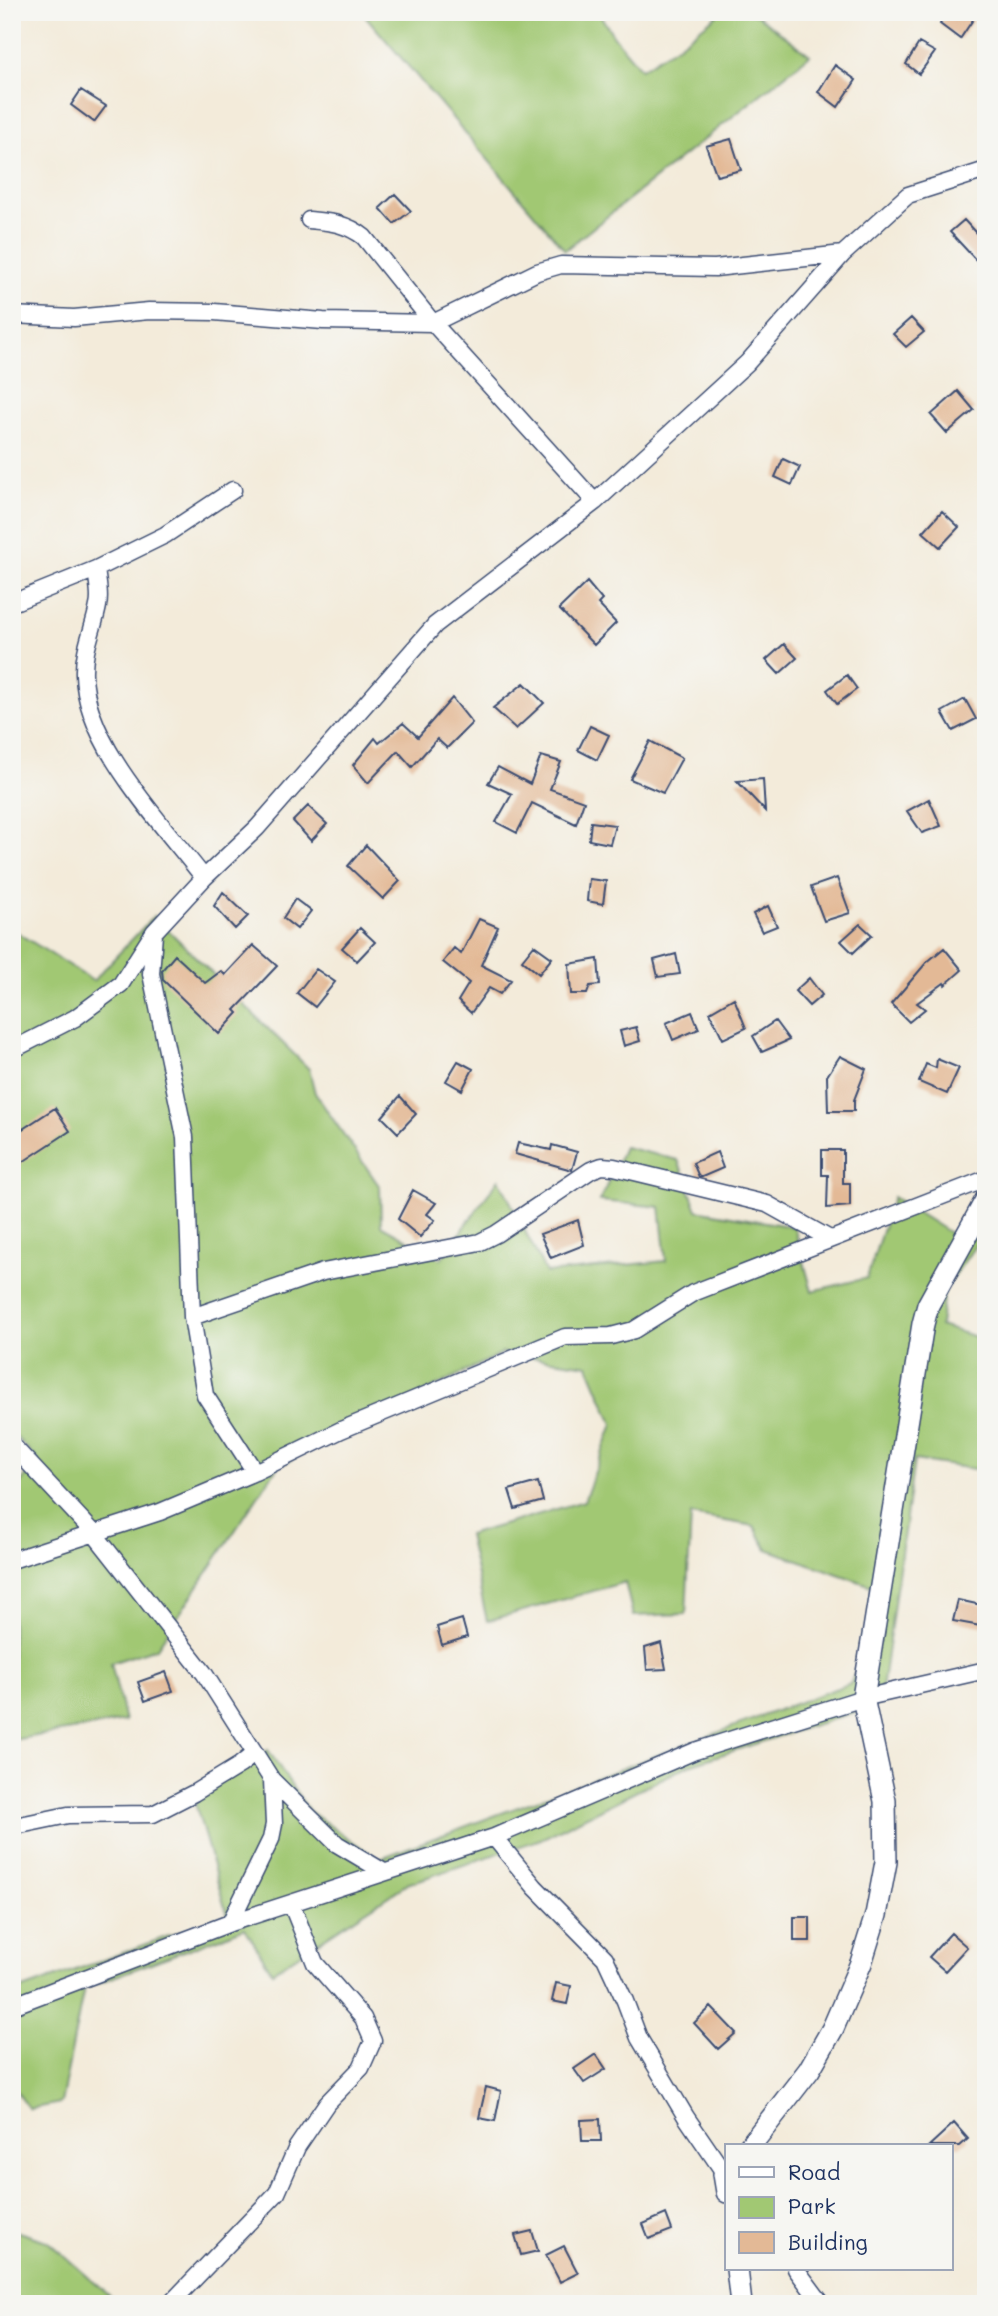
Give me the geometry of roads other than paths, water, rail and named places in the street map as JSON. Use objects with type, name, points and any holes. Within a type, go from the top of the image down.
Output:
[{"type":"street","points":[[12,1050],[75,1018],[121,984],[154,932],[204,878],[257,828],[435,625],[595,502],[747,363],[843,254],[908,195],[986,170]]},
{"type":"street","points":[[309,220],[340,223],[352,227],[364,237],[433,323],[595,502]]},
{"type":"street","points":[[12,315],[74,318],[149,311],[214,312],[323,321],[433,323],[537,272],[561,265],[715,268],[843,254]]},
{"type":"street","points":[[12,603],[96,569],[165,535],[233,490]]},
{"type":"street","points":[[96,569],[99,603],[83,672],[87,706],[112,760],[204,878]]},
{"type":"street","points":[[154,932],[151,974],[185,1137],[192,1317],[205,1395],[255,1472]]},
{"type":"street","points":[[192,1317],[323,1272],[480,1242],[591,1170],[602,1166],[766,1203],[830,1239]]},
{"type":"street","points":[[12,1560],[160,1512],[255,1472],[341,1430],[565,1338],[611,1336],[634,1330],[693,1293],[986,1179]]},
{"type":"street","points":[[752,2144],[809,2070],[833,2028],[861,1963],[876,1915],[886,1862],[885,1801],[863,1698],[923,1324],[928,1305],[986,1200]]},
{"type":"street","points":[[12,1445],[93,1532],[204,1673],[272,1780],[337,1844],[384,1872]]},
{"type":"street","points":[[12,2006],[230,1923],[494,1837],[695,1751],[863,1698],[986,1670]]},
{"type":"street","points":[[12,1824],[20,1825],[68,1815],[153,1814],[194,1793],[255,1753]]},
{"type":"street","points":[[230,1923],[271,1839],[274,1824],[272,1780]]},
{"type":"street","points":[[494,1837],[535,1887],[605,1958],[639,2038],[725,2176]]},
{"type":"street","points":[[170,2304],[277,2193],[297,2147],[327,2103],[361,2068],[373,2040],[363,2018],[315,1963],[291,1903]]},
{"type":"street","points":[[737,2270],[741,2304]]},
{"type":"street","points":[[797,2270],[822,2304]]}]
